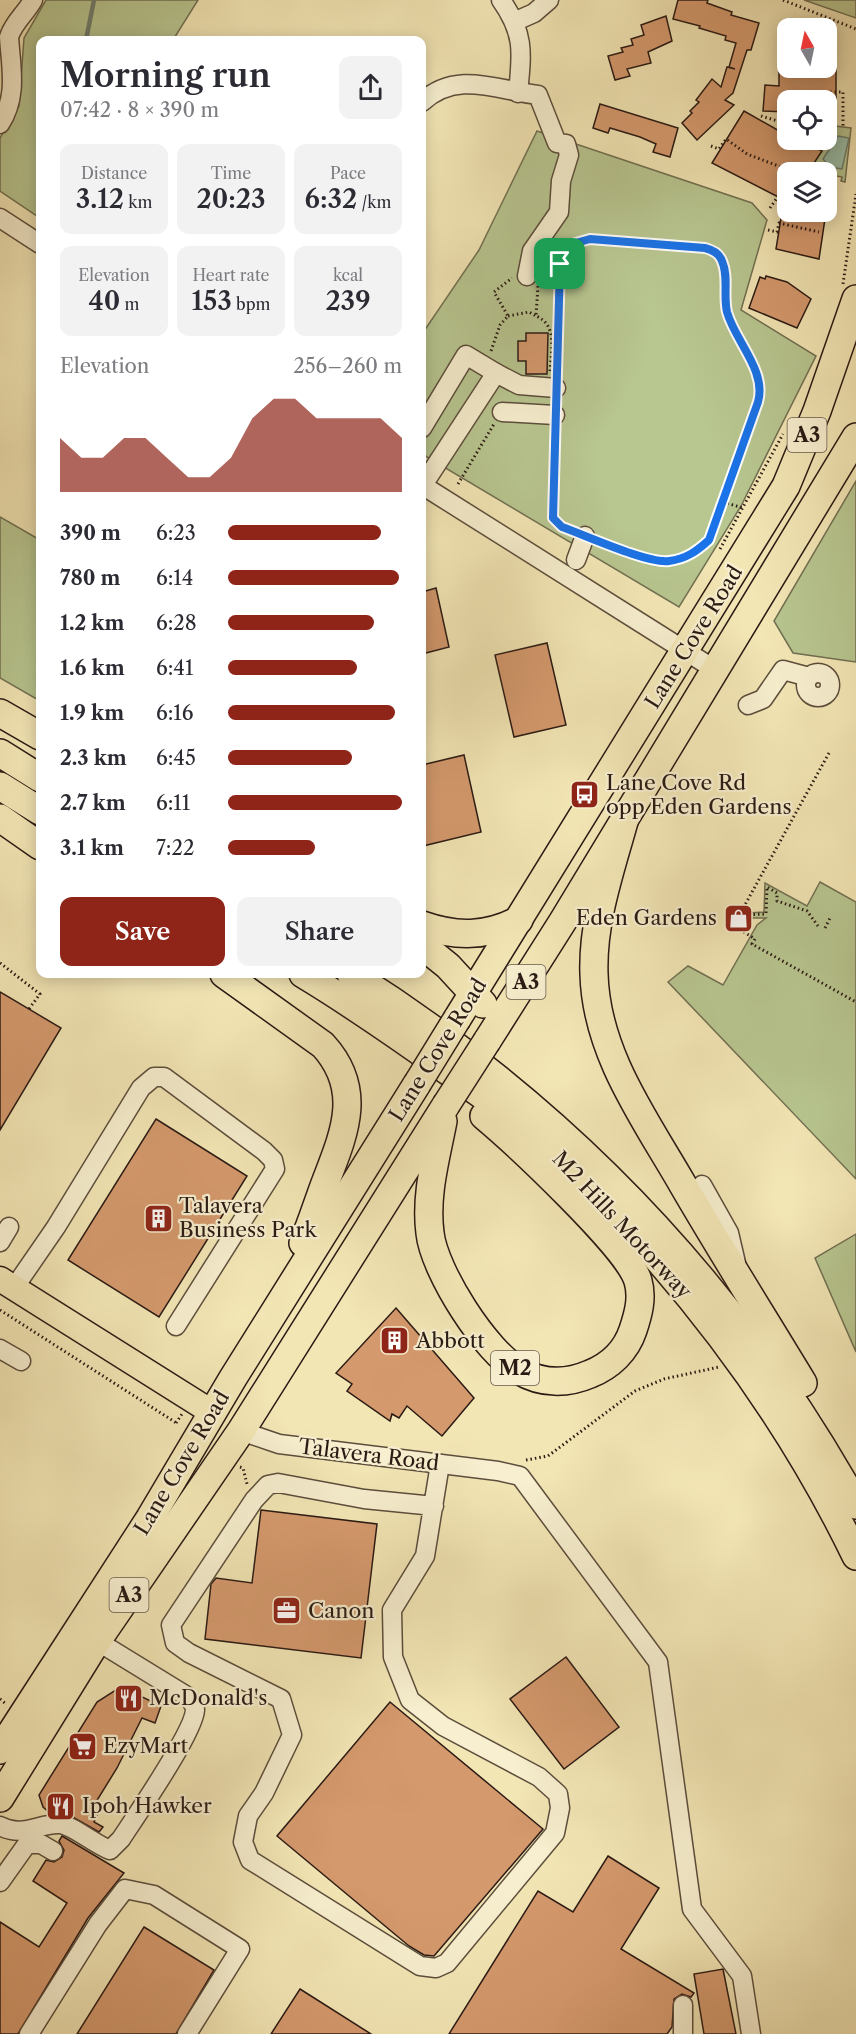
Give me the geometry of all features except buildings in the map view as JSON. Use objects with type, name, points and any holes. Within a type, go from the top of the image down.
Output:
[{"type":"highway","name":"Lane Cove Road","points":[[0,1750],[150,1518],[203,1407],[275,1310],[519,920],[786,486],[846,360],[849,293]]},
{"type":"highway","name":"Lane Cove Road","points":[[0,1798],[97,1641],[241,1431],[493,1031],[856,437]]},
{"type":"highway","points":[[0,713],[36,734]]},
{"type":"highway","points":[[0,753],[36,776]]},
{"type":"highway","points":[[0,786],[36,808]]},
{"type":"highway","points":[[0,818],[36,843]]},
{"type":"highway","points":[[625,818],[605,889],[596,935],[594,974],[600,1018],[615,1066],[739,1278],[856,1471]]},
{"type":"highway","points":[[426,926],[452,934],[473,934],[494,931],[519,920]]},
{"type":"highway","name":"A3","points":[[426,948],[448,966],[472,994],[493,1031]]},
{"type":"highway","points":[[230,978],[323,1045],[340,1067],[347,1092],[348,1108],[343,1135],[311,1224],[275,1310]]},
{"type":"highway","name":"M2 Hills Motorway","points":[[309,978],[497,1106],[570,1167],[697,1305],[794,1443],[856,1556]]},
{"type":"highway","name":"M2 Hills Motorway","points":[[357,978],[424,1021],[525,1099],[574,1143],[682,1253],[762,1354],[821,1443],[856,1504]]},
{"type":"highway","name":"M2","points":[[430,1059],[449,1085],[508,1138],[631,1264],[639,1282],[640,1308],[630,1339],[624,1348],[600,1370],[566,1382],[544,1380],[520,1372],[497,1352],[445,1280],[430,1234],[428,1200],[446,1105]]},
{"type":"highway","points":[[203,1407],[241,1431]]},
{"type":"main road","points":[[7,1283],[203,1407]]},
{"type":"street","points":[[0,124],[11,104],[13,91],[9,37],[11,29],[25,16],[33,0]]},
{"type":"street","points":[[501,0],[516,21],[522,53],[518,93]]},
{"type":"street","points":[[516,21],[534,13],[549,0]]},
{"type":"street","points":[[426,98],[436,89],[462,82],[538,95],[557,143],[566,144],[569,155],[561,181],[559,212],[532,251],[527,276]]},
{"type":"street","points":[[0,218],[36,241]]},
{"type":"street","points":[[426,421],[466,355],[492,365],[519,385],[553,383]]},
{"type":"street","points":[[426,478],[492,365]]},
{"type":"street","points":[[502,412],[555,415]]},
{"type":"street","points":[[426,488],[714,669]]},
{"type":"street","points":[[576,560],[585,536]]},
{"type":"street","points":[[748,705],[764,699],[783,670],[809,677]]},
{"type":"street","points":[[7,1283],[56,1227],[141,1088],[154,1077],[164,1077],[264,1150],[273,1160],[275,1169],[177,1326]]},
{"type":"street","points":[[702,1185],[729,1233],[739,1278]]},
{"type":"street","points":[[0,1349],[21,1361]]},
{"type":"street","name":"Talavera Road","points":[[241,1431],[279,1444],[498,1471],[520,1476],[658,1662],[692,1909],[742,1976],[751,2034]]},
{"type":"street","points":[[434,1506],[364,1499],[278,1483],[267,1485],[254,1500],[171,1624],[175,1643],[189,1653],[281,1699],[287,1714],[292,1736],[264,1793],[248,1816],[243,1842],[250,1860],[420,1966],[436,1968],[447,1963],[555,1833],[560,1808],[558,1794],[538,1778],[443,1726],[410,1700],[393,1657],[392,1610],[425,1556],[434,1506],[440,1464]]},
{"type":"street","points":[[13,1835],[60,1824],[110,1850],[122,1839],[190,1726],[195,1711],[193,1704],[185,1695],[97,1641]]},
{"type":"street","points":[[13,1835],[52,1851]]},
{"type":"street","points":[[0,1882],[13,1835]]},
{"type":"street","points":[[29,2034],[98,1924],[125,1889],[154,1895],[240,1949],[187,2034]]},
{"type":"street","points":[[683,2005],[683,2034]]},
{"type":"path","points":[[783,0],[856,29]]},
{"type":"path","points":[[837,92],[843,92],[843,127]]},
{"type":"path","points":[[761,116],[777,121]]},
{"type":"path","points":[[711,146],[719,149],[726,139],[747,153],[777,165]]},
{"type":"path","points":[[849,293],[856,194]]},
{"type":"path","points":[[770,208],[777,198]]},
{"type":"path","points":[[768,230],[777,232],[779,223],[819,232]]},
{"type":"path","points":[[492,365],[500,325],[508,316],[529,312],[549,326],[555,415],[553,518],[562,527],[651,559],[667,562],[693,555],[709,540],[760,393],[758,377],[728,313],[725,268],[721,258],[715,251],[705,248],[590,239],[572,244],[560,264],[557,347],[553,383]]},
{"type":"path","points":[[508,316],[495,292],[506,280],[527,276],[538,286],[536,316]]},
{"type":"path","points":[[551,347],[557,347]]},
{"type":"path","points":[[458,484],[502,412]]},
{"type":"path","points":[[717,556],[785,430]]},
{"type":"path","points":[[723,502],[743,508]]},
{"type":"path","points":[[829,753],[740,915],[736,927],[755,939],[752,944],[856,1002]]},
{"type":"path","points":[[740,915],[766,914],[767,887],[777,893],[777,901],[807,911],[818,926]]},
{"type":"path","points":[[825,928],[830,918]]},
{"type":"path","points":[[0,963],[39,994],[29,1010]]},
{"type":"path","points":[[0,1310],[176,1423],[182,1430]]},
{"type":"path","points":[[498,1471],[516,1462],[548,1456],[635,1391],[664,1378],[710,1368],[741,1366]]},
{"type":"path","points":[[176,1423],[203,1407]]},
{"type":"path","points":[[243,1468],[248,1491]]},
{"type":"shaded area","points":[[46,0],[198,0],[176,36],[36,36],[36,215],[0,191],[0,138],[19,106],[24,38]]},
{"type":"shaded area","points":[[804,0],[856,0],[856,18]]},
{"type":"shaded area","points":[[837,126],[851,128],[845,182],[841,181],[842,177],[837,176],[837,162],[814,162],[821,150],[837,150]]},
{"type":"shaded area","points":[[537,131],[752,203],[767,220],[741,310],[816,356],[741,506],[679,607],[426,456],[426,328],[479,250]]},
{"type":"shaded area","points":[[837,138],[849,138],[842,169],[837,168],[837,162],[826,162],[823,159],[829,150],[837,150]]},
{"type":"shaded area","points":[[856,481],[856,662],[793,653],[774,621]]},
{"type":"shaded area","points":[[0,517],[36,538],[36,699],[0,678]]},
{"type":"shaded area","points":[[820,882],[856,902],[856,1179],[668,982],[688,966],[723,985],[757,925],[766,918],[746,918],[748,913],[764,912],[765,883],[807,906]]},
{"type":"shaded area","points":[[856,1234],[856,1352],[815,1258]]},
{"type":"waterway","points":[[87,36],[94,0]]},
{"type":"place","name":"Lane Cove Rd opp Eden Gardens","points":[[585,795]]},
{"type":"place","name":"Eden Gardens","points":[[738,918]]},
{"type":"place","name":"Talavera Business Park","points":[[158,1218]]},
{"type":"place","name":"Abbott","points":[[395,1341]]},
{"type":"place","name":"Canon","points":[[287,1611]]},
{"type":"place","name":"McDonald's","points":[[128,1698]]},
{"type":"place","name":"EzyMart","points":[[82,1746]]},
{"type":"place","name":"Ipoh Hawker","points":[[61,1806]]},
{"type":"route","points":[[590,239],[705,248],[715,251],[721,258],[725,268],[725,300],[728,313],[758,377],[760,393],[716,525],[709,540],[693,555],[667,562],[651,559],[562,527],[553,518],[560,264],[563,255],[572,244],[590,239]]}]
